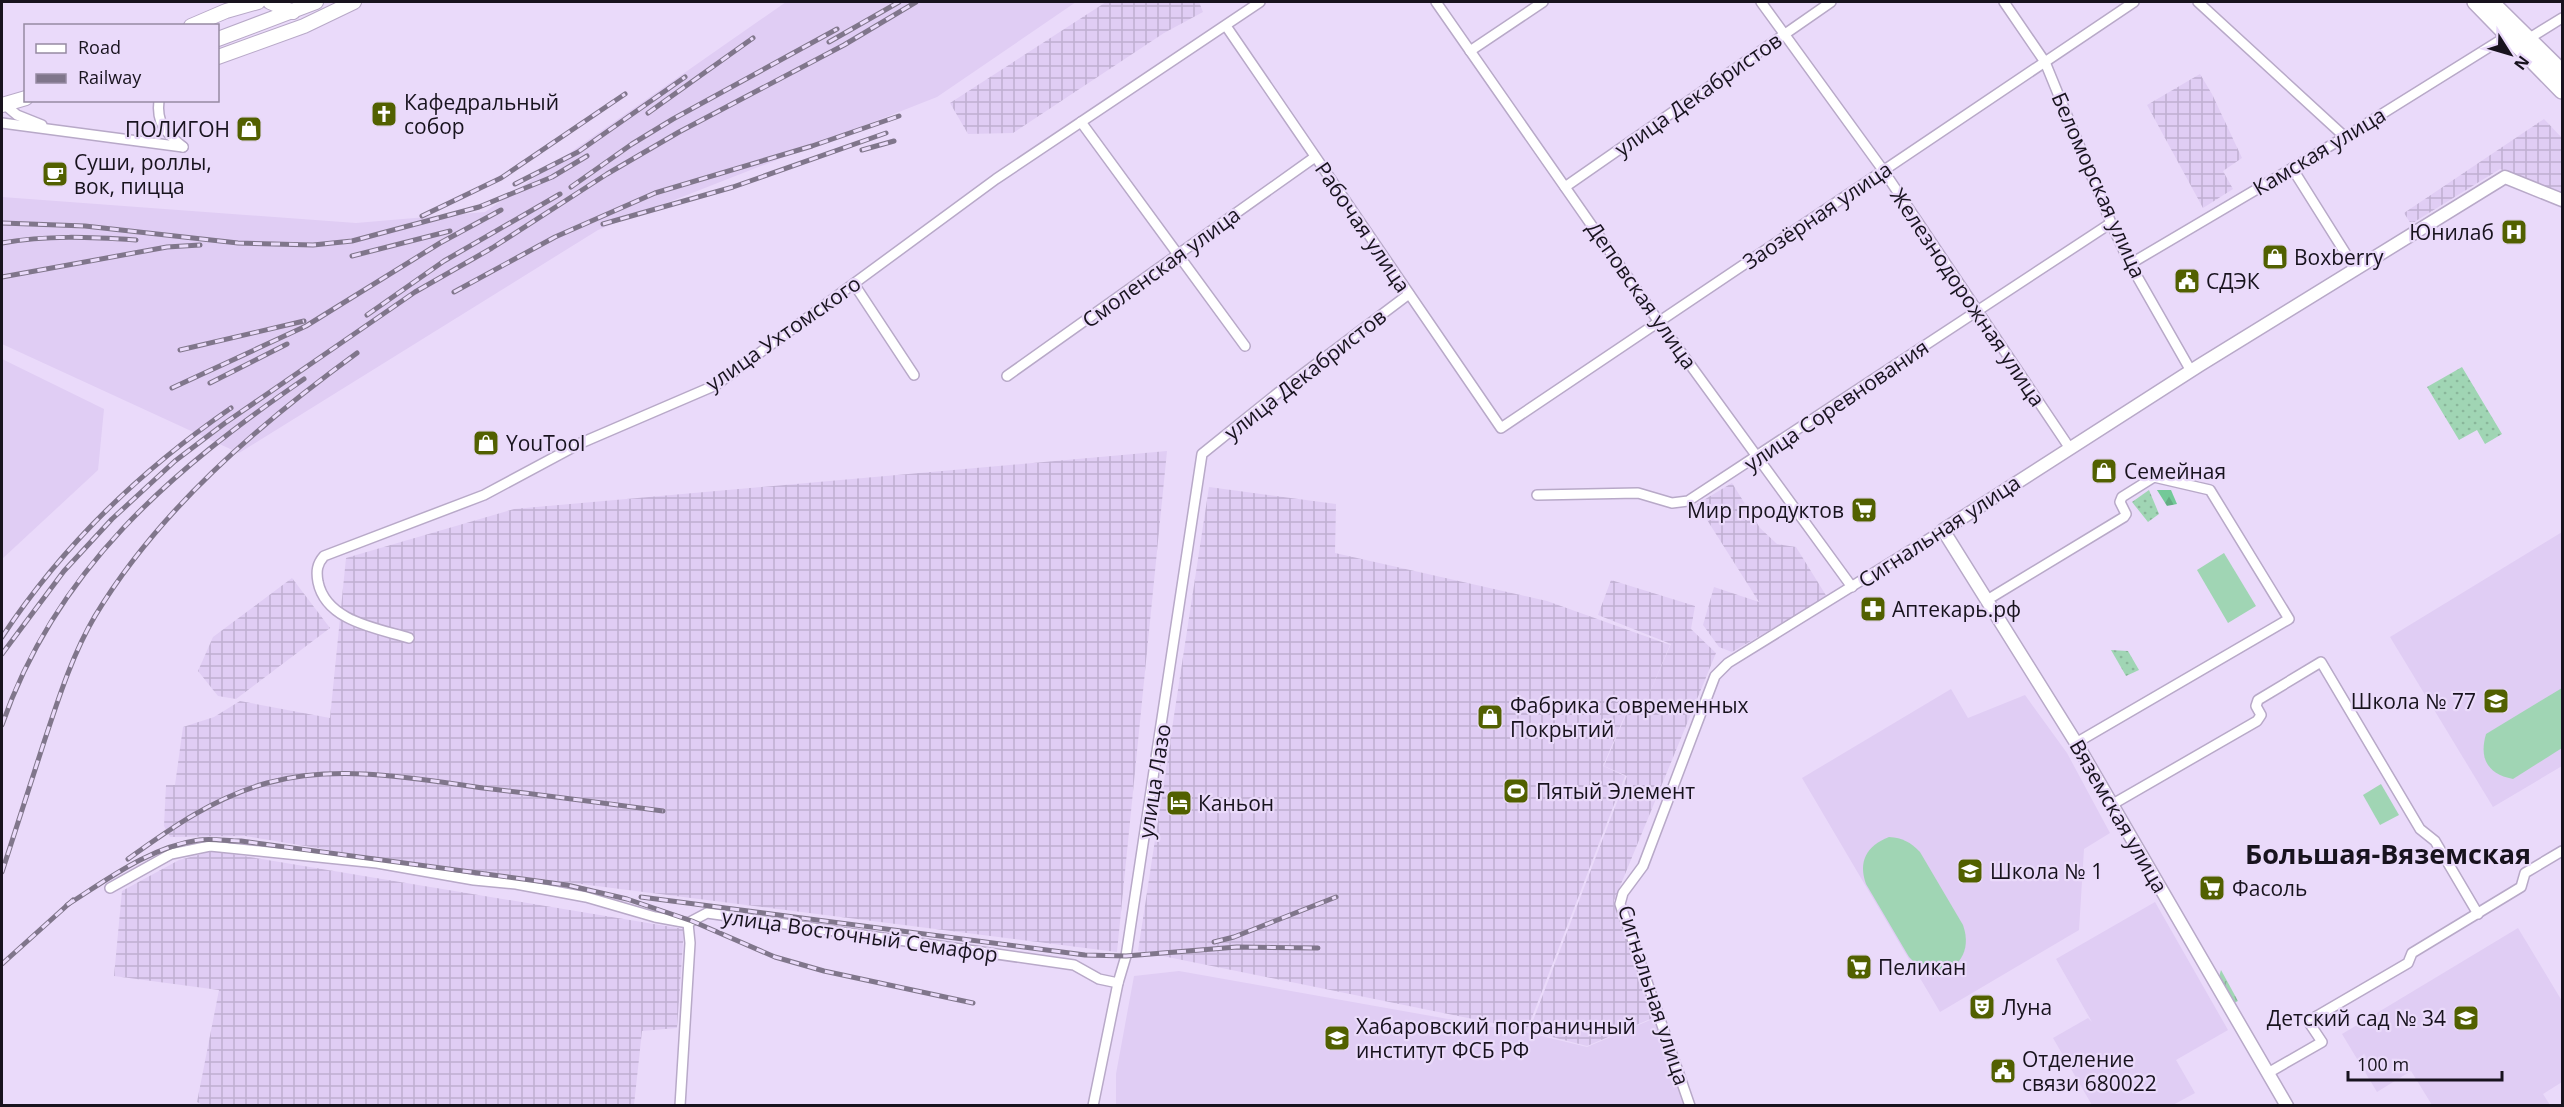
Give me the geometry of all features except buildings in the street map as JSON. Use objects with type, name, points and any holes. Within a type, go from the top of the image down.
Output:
[{"type":"main road","points":[[196,24],[236,7],[258,2]]},
{"type":"main road","points":[[270,2],[293,12]]},
{"type":"main road","points":[[219,39],[316,2]]},
{"type":"main road","points":[[219,57],[304,26],[354,2]]},
{"type":"main road","points":[[2475,2],[2562,92]]},
{"type":"main road","points":[[2491,2],[2562,72]]},
{"type":"main road","points":[[3,105],[24,99]]},
{"type":"street","name":"улица Ухтомского","points":[[409,638],[357,622],[334,609],[320,590],[316,572],[324,556],[484,495],[581,443],[716,385],[996,179],[1260,2]]},
{"type":"street","name":"Деповская улица","points":[[1436,2],[1659,322],[1759,456],[1852,587]]},
{"type":"street","points":[[1470,51],[1543,2]]},
{"type":"street","name":"Железнодорожная улица","points":[[1761,2],[1883,170],[2069,447]]},
{"type":"street","name":"улица Декабристов","points":[[1565,187],[1831,2]]},
{"type":"street","name":"Беломорская улица","points":[[2004,2],[2045,62],[2130,264],[2190,371]]},
{"type":"street","name":"Заозёрная улица","points":[[1501,428],[2134,2]]},
{"type":"street","points":[[2198,2],[2345,137]]},
{"type":"street","points":[[2529,39],[2562,18]]},
{"type":"street","name":"Рабочая улица","points":[[1226,26],[1501,428]]},
{"type":"street","name":"Камская улица","points":[[2130,264],[2345,137],[2507,36]]},
{"type":"street","points":[[2,123],[183,147],[164,131],[159,120],[159,102]]},
{"type":"street","points":[[3,105],[17,115],[53,130]]},
{"type":"street","points":[[1081,122],[1245,346]]},
{"type":"street","name":"Смоленская улица","points":[[1007,376],[1316,157]]},
{"type":"street","points":[[2292,168],[2356,270]]},
{"type":"street","name":"Сигнальная улица","points":[[1690,1106],[1620,904],[1623,893],[1643,866],[1715,676],[1728,663],[1943,530],[2069,447],[2505,177],[2562,200]]},
{"type":"street","name":"улица Соревнования","points":[[1537,495],[1638,493],[1672,503],[1688,501],[2111,223]]},
{"type":"street","points":[[854,284],[914,375]]},
{"type":"street","name":"улица Декабристов","points":[[1202,454],[1278,392],[1409,294]]},
{"type":"street","name":"улица Лазо","points":[[1093,1106],[1118,983],[1126,956],[1202,454]]},
{"type":"street","points":[[1987,600],[2124,518],[2126,514],[2120,502],[2122,497],[2154,477],[2210,490],[2289,619],[2076,742]]},
{"type":"street","name":"Вяземская улица","points":[[1943,530],[2076,742],[2287,1106]]},
{"type":"street","points":[[2113,804],[2257,721],[2261,716],[2256,706],[2258,700],[2320,662],[2420,829],[2435,841],[2478,914]]},
{"type":"street","name":"улица Восточный Семафор","points":[[110,888],[171,854],[210,846],[377,862],[474,880],[516,884],[586,897],[655,917],[688,923],[707,913],[1074,965],[1099,979],[1118,983]]},
{"type":"street","points":[[2268,1072],[2322,1042],[2310,1024],[2312,1019],[2408,963],[2412,953],[2521,887],[2525,873],[2562,852]]},
{"type":"street","points":[[680,1106],[690,943],[688,923]]},
{"type":"shaded area","points":[[786,2],[1076,2],[937,97],[598,230],[239,453],[2,344],[2,197],[356,223],[485,212]]},
{"type":"shaded area","points":[[1106,2],[1199,2],[1203,12],[1164,33],[1013,133],[968,134],[950,103]]},
{"type":"shaded area","points":[[2200,74],[2242,158],[2223,171],[2233,189],[2203,208],[2147,105]]},
{"type":"shaded area","points":[[2544,119],[2562,138],[2562,194],[2500,169],[2411,224],[2404,213]]},
{"type":"shaded area","points":[[2,359],[104,409],[98,470],[2,559]]},
{"type":"shaded area","points":[[1167,451],[1117,952],[377,858],[245,836],[170,837],[164,826],[166,785],[175,785],[183,727],[214,717],[240,701],[330,718],[346,558],[514,509]]},
{"type":"shaded area","points":[[1732,483],[1760,528],[1777,544],[1796,547],[1827,597],[1732,652],[1719,647],[1703,625],[1714,587],[1759,602],[1697,504]]},
{"type":"shaded area","points":[[1209,487],[1336,504],[1335,553],[1547,601],[1670,645],[1643,708],[1671,644],[1598,615],[1611,580],[1695,606],[1691,629],[1716,653],[1614,901],[1655,1017],[1587,1046],[1529,1031],[1627,776],[1604,766],[1631,703],[1640,706],[1631,701],[1603,766],[1625,776],[1527,1030],[1138,951]]},
{"type":"shaded area","name":"Школа № 77","points":[[2562,532],[2562,766],[2493,807],[2390,637]]},
{"type":"shaded area","points":[[292,578],[330,628],[236,699],[218,696],[198,671],[213,637]]},
{"type":"shaded area","name":"Школа № 1","points":[[1951,689],[1968,718],[2025,695],[2067,753],[2110,833],[2084,849],[2079,930],[1940,1012],[1802,778]]},
{"type":"shaded area","points":[[213,851],[684,929],[677,1028],[642,1031],[634,1105],[203,1105],[197,1102],[219,990],[114,976],[122,891],[179,860]]},
{"type":"shaded area","points":[[2155,902],[2228,1030],[2176,1060],[2195,1093],[2173,1105],[2092,1105],[2053,1038],[2088,1018],[2092,1022],[2056,959]]},
{"type":"shaded area","name":"Детский сад № 34","points":[[2518,928],[2562,1001],[2562,1082],[2543,1094],[2550,1105],[2432,1105],[2411,1071],[2377,1092],[2342,1034]]},
{"type":"shaded area","name":"Хабаровский пограничный институт ФСБ РФ","points":[[1179,971],[1504,1029],[1505,1027],[1587,1047],[1655,1018],[1686,1106],[1116,1106],[1116,1074],[1134,976]]},
{"type":"green space","points":[[2462,367],[2502,434],[2485,444],[2477,430],[2459,440],[2427,387]]},
{"type":"green space","points":[[2149,490],[2159,514],[2148,522],[2132,502]]},
{"type":"green space","points":[[2157,490],[2171,490],[2177,504],[2167,506]]},
{"type":"green space","points":[[2224,553],[2256,606],[2228,623],[2197,570]]},
{"type":"green space","points":[[2111,650],[2128,651],[2139,670],[2126,676]]},
{"type":"green space","points":[[2562,688],[2562,748],[2513,779],[2504,777],[2491,769],[2487,764],[2484,750],[2486,734]]},
{"type":"green space","points":[[2381,784],[2399,815],[2380,825],[2363,795]]},
{"type":"green space","points":[[1889,837],[1906,841],[1920,852],[1963,925],[1966,939],[1964,951],[1952,967],[1942,971],[1931,971],[1909,957],[1866,884],[1863,869],[1866,856],[1875,845]]},
{"type":"green space","points":[[2221,970],[2238,1001],[2232,1004],[2219,977]]},
{"type":"railway","points":[[829,42],[899,2]]},
{"type":"railway","points":[[2,654],[64,571],[112,519],[175,461],[225,423],[415,292],[492,248],[607,174],[679,132],[844,45],[916,2]]},
{"type":"railway","points":[[571,187],[632,144],[673,119],[837,29]]},
{"type":"railway","points":[[648,113],[753,38]]},
{"type":"railway","points":[[515,184],[578,152],[685,77]]},
{"type":"railway","points":[[422,216],[501,178],[625,94]]},
{"type":"railway","points":[[454,292],[555,237],[655,193],[812,146],[899,116]]},
{"type":"railway","points":[[603,224],[733,187],[886,133]]},
{"type":"railway","points":[[862,150],[894,141]]},
{"type":"railway","points":[[2,223],[85,226],[238,243],[313,245],[352,241],[479,207],[552,177],[587,156]]},
{"type":"railway","points":[[367,315],[444,261],[560,194]]},
{"type":"railway","points":[[172,388],[306,326],[440,243],[501,210]]},
{"type":"railway","points":[[352,256],[450,231]]},
{"type":"railway","points":[[2,243],[52,238],[136,240]]},
{"type":"railway","points":[[2,277],[167,247],[200,245]]},
{"type":"railway","points":[[180,350],[304,321]]},
{"type":"railway","points":[[210,383],[287,344]]},
{"type":"railway","points":[[2,872],[72,662],[95,616],[121,577],[149,540],[213,472],[283,410],[357,353]]},
{"type":"railway","points":[[2,725],[25,669],[53,618],[86,571],[165,487],[255,414],[304,379]]},
{"type":"railway","points":[[2,637],[50,572],[105,512],[166,457],[231,408]]},
{"type":"railway","points":[[128,859],[177,825],[229,796],[267,783],[320,774],[402,777],[663,811]]},
{"type":"railway","points":[[67,905],[130,865],[163,849],[199,840],[241,841],[567,885],[627,899],[692,921],[775,957],[824,971],[973,1003]]},
{"type":"railway","points":[[641,897],[1085,955],[1126,956],[1237,947],[1318,948]]},
{"type":"railway","points":[[1214,942],[1234,937],[1336,897]]},
{"type":"railway","points":[[2,964],[73,900]]},
{"type":"place","name":"Кафедральный собор","points":[[384,114]]},
{"type":"place","name":"ПОЛИГОН","points":[[249,129]]},
{"type":"place","name":"Суши, роллы, вок, пицца","points":[[55,174]]},
{"type":"place","name":"Юнилаб","points":[[2514,232]]},
{"type":"place","name":"Boxberry","points":[[2275,257]]},
{"type":"place","name":"СДЭК","points":[[2187,281]]},
{"type":"place","name":"YouTool","points":[[486,443]]},
{"type":"place","name":"Семейная","points":[[2104,471]]},
{"type":"place","name":"Мир продуктов","points":[[1864,510]]},
{"type":"place","name":"Аптекарь.рф","points":[[1873,609]]},
{"type":"place","name":"Школа № 77","points":[[2496,701]]},
{"type":"place","name":"Фабрика Современных Покрытий","points":[[1490,717]]},
{"type":"place","name":"Пятый Элемент","points":[[1516,791]]},
{"type":"place","name":"Каньон","points":[[1179,803]]},
{"type":"place","name":"Школа № 1","points":[[1970,871]]},
{"type":"place","name":"Фасоль","points":[[2212,888]]},
{"type":"place","name":"Пеликан","points":[[1859,967]]},
{"type":"place","name":"Луна","points":[[1982,1007]]},
{"type":"place","name":"Детский сад № 34","points":[[2466,1018]]},
{"type":"place","name":"Хабаровский пограничный институт ФСБ РФ","points":[[1337,1038]]},
{"type":"place","name":"Отделение связи 680022","points":[[2003,1071]]},
{"type":"district","name":"Большая-Вяземская","points":[[2388,853]]}]
